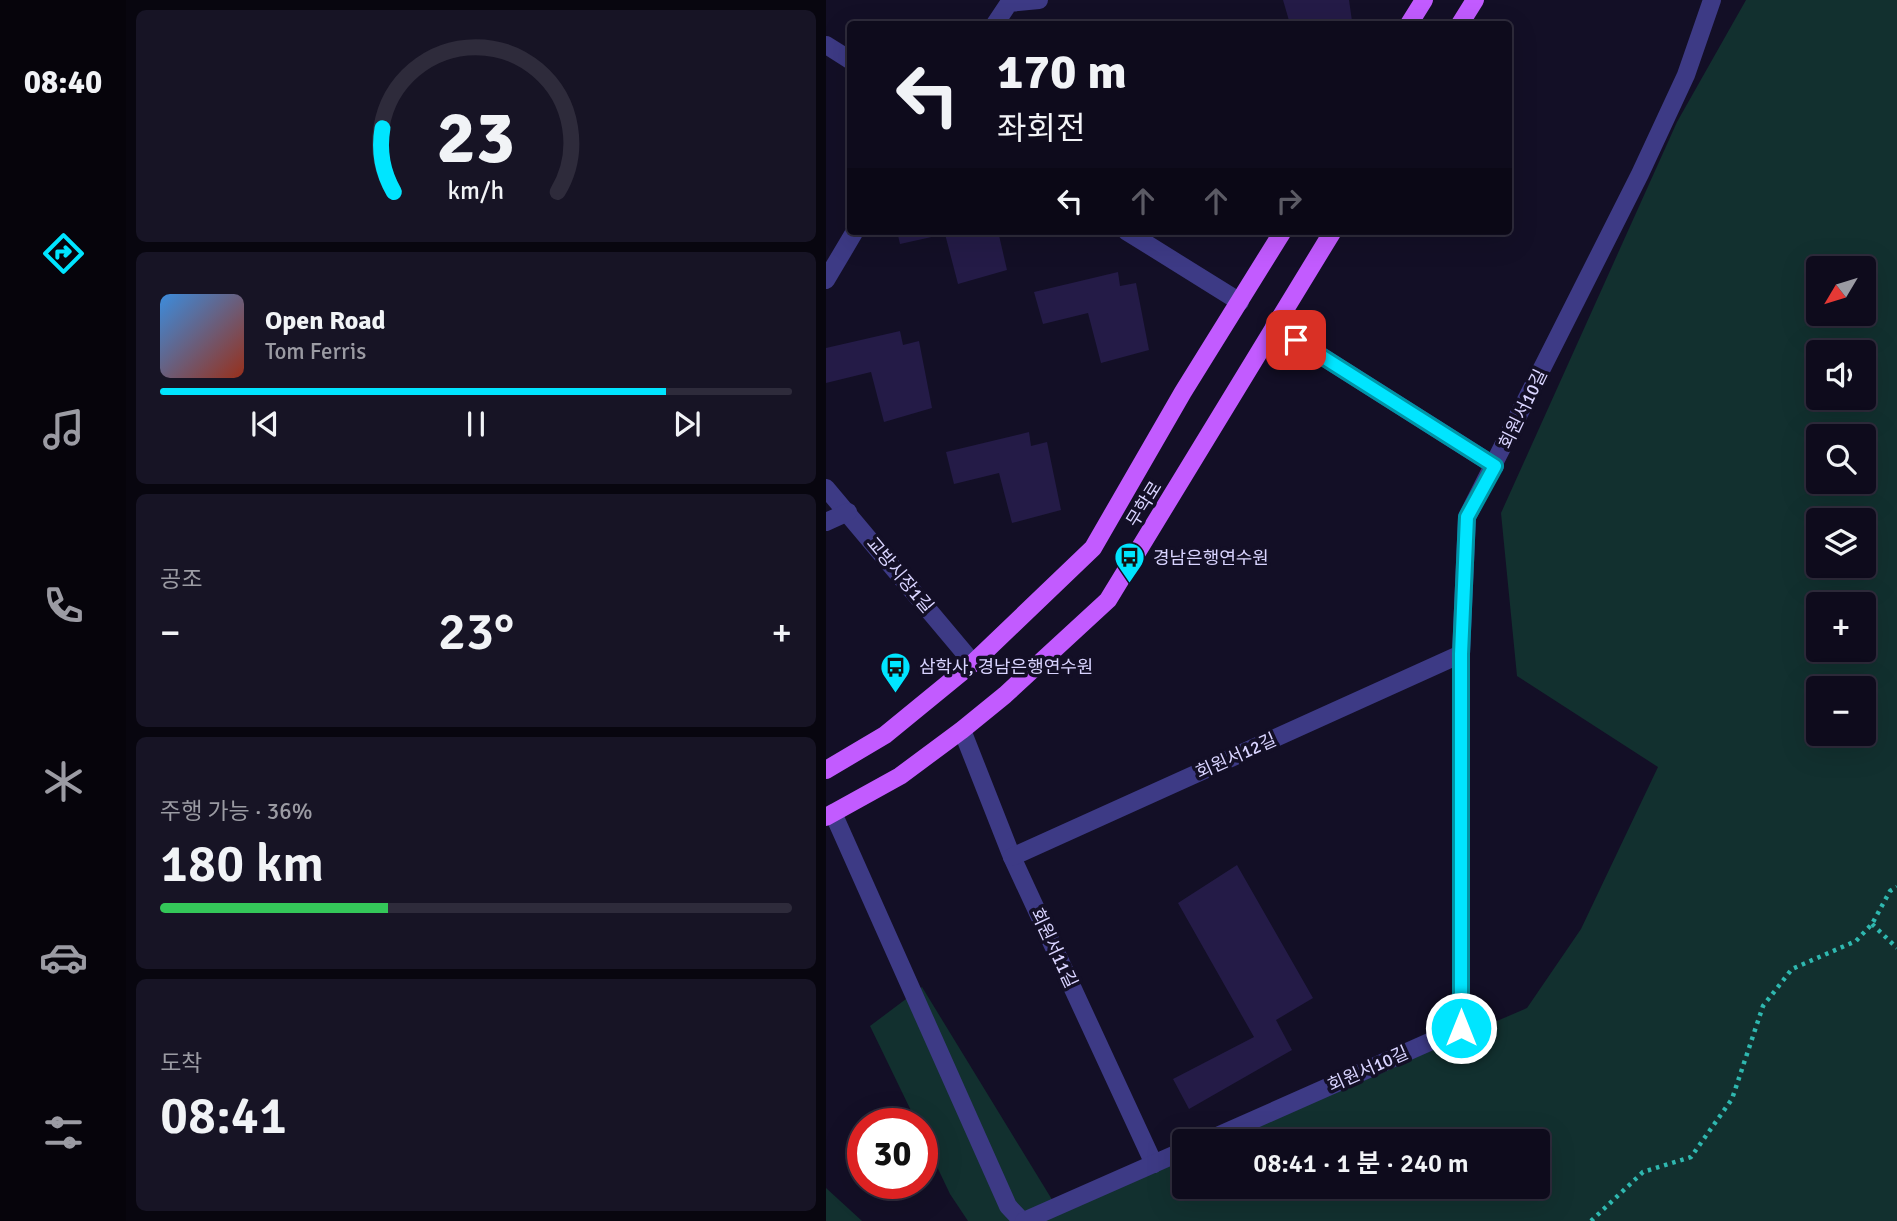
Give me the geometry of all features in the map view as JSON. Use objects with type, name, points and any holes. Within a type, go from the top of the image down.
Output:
[{"type":"main road","points":[[1411,21],[1424,0]]},
{"type":"main road","points":[[1462,21],[1475,0]]},
{"type":"main road","name":"무학로","points":[[826,770],[885,735],[973,663],[1093,548],[1281,235]]},
{"type":"main road","name":"무학로","points":[[830,815],[900,776],[962,730],[1005,695],[1108,600],[1331,235]]},
{"type":"street","points":[[997,21],[1009,4],[1039,0]]},
{"type":"street","name":"회원서10길","points":[[1233,1129],[1461,1028],[1461,654],[1467,517],[1495,466],[1669,112],[1686,75],[1712,0]]},
{"type":"street","points":[[826,45],[847,58]]},
{"type":"street","points":[[826,280],[853,235]]},
{"type":"street","points":[[1132,235],[1240,302]]},
{"type":"street","points":[[1274,327],[1495,466]]},
{"type":"street","name":"교방시장1길","points":[[826,488],[973,663]]},
{"type":"street","points":[[826,522],[848,512]]},
{"type":"street","name":"회원서12길","points":[[1012,857],[1461,654]]},
{"type":"street","name":"회원서11길","points":[[962,730],[1012,857],[1154,1164]]},
{"type":"street","points":[[830,815],[1008,1206],[1023,1221],[1172,1156]]},
{"type":"path","points":[[1591,1221],[1643,1172],[1691,1157],[1732,1099],[1763,1006],[1792,969],[1856,941],[1872,923],[1890,891],[1897,887]]},
{"type":"path","points":[[1872,923],[1897,948]]},
{"type":"green space","points":[[1746,0],[1897,0],[1897,1221],[968,1221],[950,1194],[938,1169],[938,1108],[910,1108],[870,1026],[922,987],[1059,1211],[1172,1162],[1172,1199],[1550,1199],[1550,1129],[1248,1129],[1527,1008],[1581,929],[1658,767],[1517,676],[1501,513],[1677,122]]},
{"type":"green space","points":[[826,1188],[862,1221],[826,1221]]},
{"type":"building","points":[[1283,0],[1349,0],[1352,21],[1289,21]]},
{"type":"building","points":[[898,235],[940,235],[900,244]]},
{"type":"building","points":[[945,235],[999,235],[1007,270],[958,284]]},
{"type":"building","points":[[1118,272],[1120,286],[1136,283],[1149,350],[1101,363],[1088,313],[1043,324],[1034,292]]},
{"type":"building","points":[[900,331],[903,345],[919,341],[932,408],[884,422],[871,372],[826,383],[826,348]]},
{"type":"building","points":[[1029,432],[1031,446],[1047,442],[1061,510],[1012,523],[999,473],[954,484],[946,452]]},
{"type":"building","points":[[1237,865],[1313,998],[1276,1020],[1292,1050],[1189,1109],[1173,1079],[1254,1037],[1178,903]]},
{"type":"place","name":"경남은행연수원","points":[[1130,585]]},
{"type":"place","name":"삼학사, 경남은행연수원","points":[[896,694]]},
{"type":"route","points":[[1296,340],[1495,466],[1467,517],[1461,654],[1461,1028]]}]
